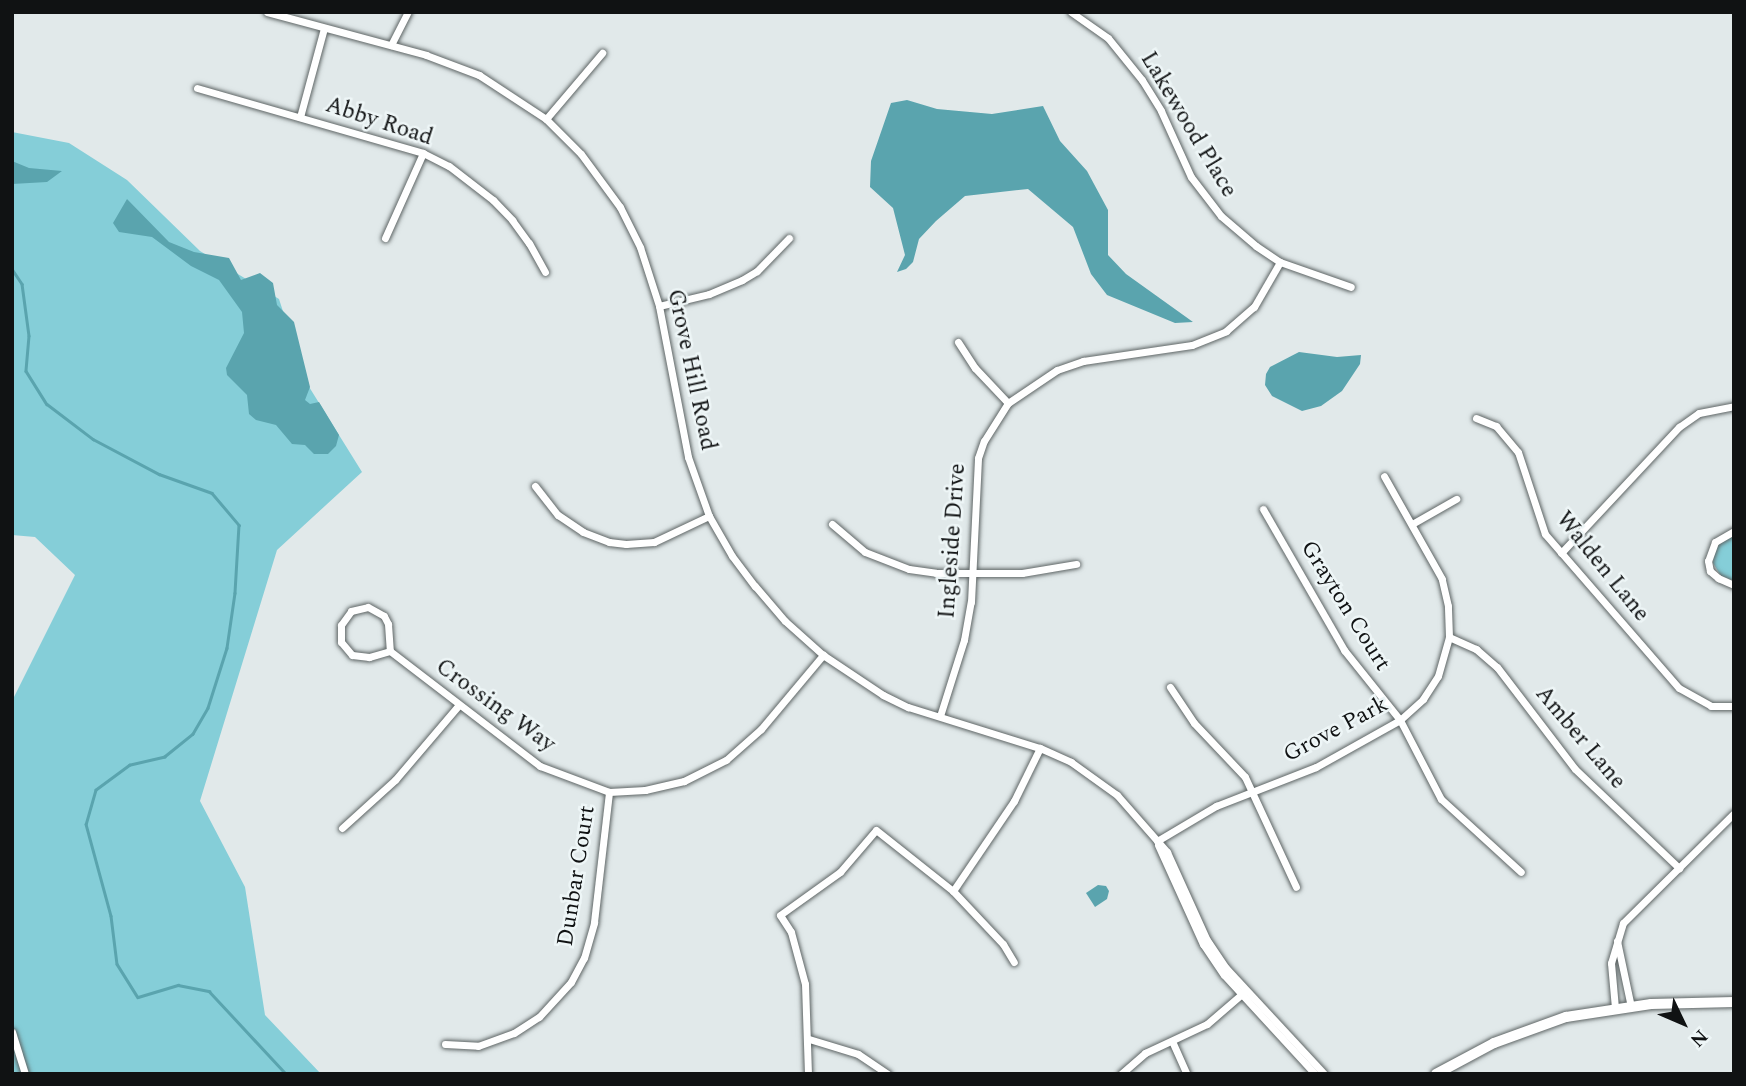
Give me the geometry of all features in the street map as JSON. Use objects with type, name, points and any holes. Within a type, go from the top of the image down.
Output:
[{"type":"street","name":"Grove Hill Road","points":[[267,12],[391,45],[479,75],[546,119],[581,154],[620,207],[640,247],[659,306],[679,422],[709,516],[732,556],[763,597],[823,655],[883,695],[1040,748],[1096,778],[1139,817],[1167,852],[1212,948],[1244,992],[1315,1074]]},
{"type":"street","points":[[391,45],[408,12]]},
{"type":"street","name":"Lakewood Place","points":[[1071,12],[1108,38],[1142,80],[1161,111],[1191,177],[1208,202],[1241,235],[1280,262],[1351,287]]},
{"type":"street","points":[[300,117],[324,28]]},
{"type":"street","points":[[546,119],[602,53]]},
{"type":"street","name":"Abby Road","points":[[197,88],[423,153],[449,166],[493,200],[529,243],[545,272]]},
{"type":"street","points":[[386,238],[423,153]]},
{"type":"street","points":[[659,306],[709,294],[742,281],[757,271],[789,238]]},
{"type":"street","name":"Ingleside Drive","points":[[940,716],[964,640],[973,573],[978,458],[984,441],[1008,403],[1041,379],[1070,365],[1174,349],[1226,331],[1254,307],[1280,262]]},
{"type":"street","points":[[958,342],[975,368],[1008,403]]},
{"type":"street","points":[[1560,553],[1679,426],[1699,413],[1734,406]]},
{"type":"street","name":"Walden Lane","points":[[1476,418],[1496,426],[1518,452],[1545,534],[1679,688],[1711,706],[1734,706]]},
{"type":"street","name":"Grove Park","points":[[1157,841],[1216,806],[1316,767],[1401,720],[1423,699],[1438,676],[1449,637],[1448,606],[1442,579],[1384,476]]},
{"type":"street","points":[[535,486],[558,515],[583,532],[626,544],[654,542],[709,516]]},
{"type":"street","points":[[1412,524],[1456,499]]},
{"type":"street","name":"Grayton Court","points":[[1263,509],[1344,650],[1401,720],[1441,799],[1521,872]]},
{"type":"street","points":[[832,524],[857,547],[882,560],[936,573],[1034,572],[1076,564]]},
{"type":"street","points":[[1734,531],[1715,542],[1708,561],[1710,571],[1734,585]]},
{"type":"street","points":[[368,607],[376,610],[388,624],[390,651],[369,657],[352,655],[341,642],[340,633],[345,617],[351,611],[368,607]]},
{"type":"street","name":"Amber Lane","points":[[1449,637],[1476,649],[1497,667],[1575,769],[1679,868]]},
{"type":"street","name":"Crossing Way","points":[[390,651],[458,706],[540,766],[609,792],[645,790],[674,784],[726,760],[761,729],[823,655]]},
{"type":"street","points":[[1170,687],[1194,723],[1235,763],[1254,791],[1296,887]]},
{"type":"street","points":[[342,828],[395,780],[458,706]]},
{"type":"street","points":[[953,891],[1014,801],[1040,748]]},
{"type":"street","name":"Dunbar Court","points":[[445,1044],[478,1046],[514,1033],[539,1017],[571,982],[584,958],[594,922],[609,792]]},
{"type":"street","points":[[1615,1008],[1611,963],[1623,923],[1633,910],[1734,813]]},
{"type":"street","points":[[808,1074],[809,1039],[805,984],[792,932],[780,915],[840,872],[876,830],[953,891],[995,934],[1014,962]]},
{"type":"street","points":[[1617,941],[1631,1007]]},
{"type":"street","name":"Grove Hill Road","points":[[1244,992],[1324,1074]]},
{"type":"street","points":[[1121,1074],[1145,1053],[1207,1024],[1244,992]]},
{"type":"street","points":[[1436,1074],[1522,1031],[1566,1017],[1615,1008],[1672,1003],[1734,1002]]},
{"type":"street","points":[[12,1032],[24,1074]]},
{"type":"street","points":[[809,1039],[858,1054],[888,1074]]},
{"type":"street","points":[[1172,1041],[1186,1074]]},
{"type":"shaded area","points":[[907,100],[937,109],[992,114],[1043,106],[1060,141],[1087,171],[1108,210],[1108,255],[1126,274],[1193,322],[1175,323],[1107,295],[1091,274],[1073,227],[1028,189],[965,196],[919,239],[913,262],[906,269],[897,272],[905,255],[893,208],[870,187],[871,161],[891,103]]},
{"type":"shaded area","points":[[12,132],[69,143],[127,180],[200,251],[279,299],[306,382],[362,472],[277,550],[200,801],[245,887],[265,1015],[321,1074],[12,1074],[12,701],[75,575],[35,537],[12,535]]},
{"type":"shaded area","points":[[12,161],[29,168],[62,171],[47,182],[12,184]]},
{"type":"shaded area","points":[[127,199],[169,242],[194,252],[229,258],[241,280],[260,273],[273,283],[277,305],[294,322],[310,387],[305,400],[310,404],[319,402],[339,435],[336,446],[328,454],[314,454],[305,445],[292,444],[276,425],[256,420],[249,414],[247,395],[227,375],[226,368],[244,333],[242,312],[219,280],[191,266],[152,237],[119,232],[113,223]]},
{"type":"shaded area","points":[[1299,352],[1337,357],[1361,355],[1360,364],[1342,391],[1321,406],[1302,411],[1272,396],[1265,385],[1270,367]]},
{"type":"shaded area","points":[[1728,537],[1734,537],[1732,580],[1721,576],[1713,563],[1715,548]]},
{"type":"shaded area","points":[[1098,885],[1106,886],[1109,891],[1107,899],[1095,907],[1086,893]]},
{"type":"waterway","points":[[12,269],[22,284],[29,336],[26,371],[47,404],[93,439],[159,474],[212,493],[239,525],[235,593],[227,648],[208,708],[193,734],[165,757],[130,765],[96,790],[86,824],[111,916],[117,964],[138,997],[178,985],[209,991],[286,1074]]}]
